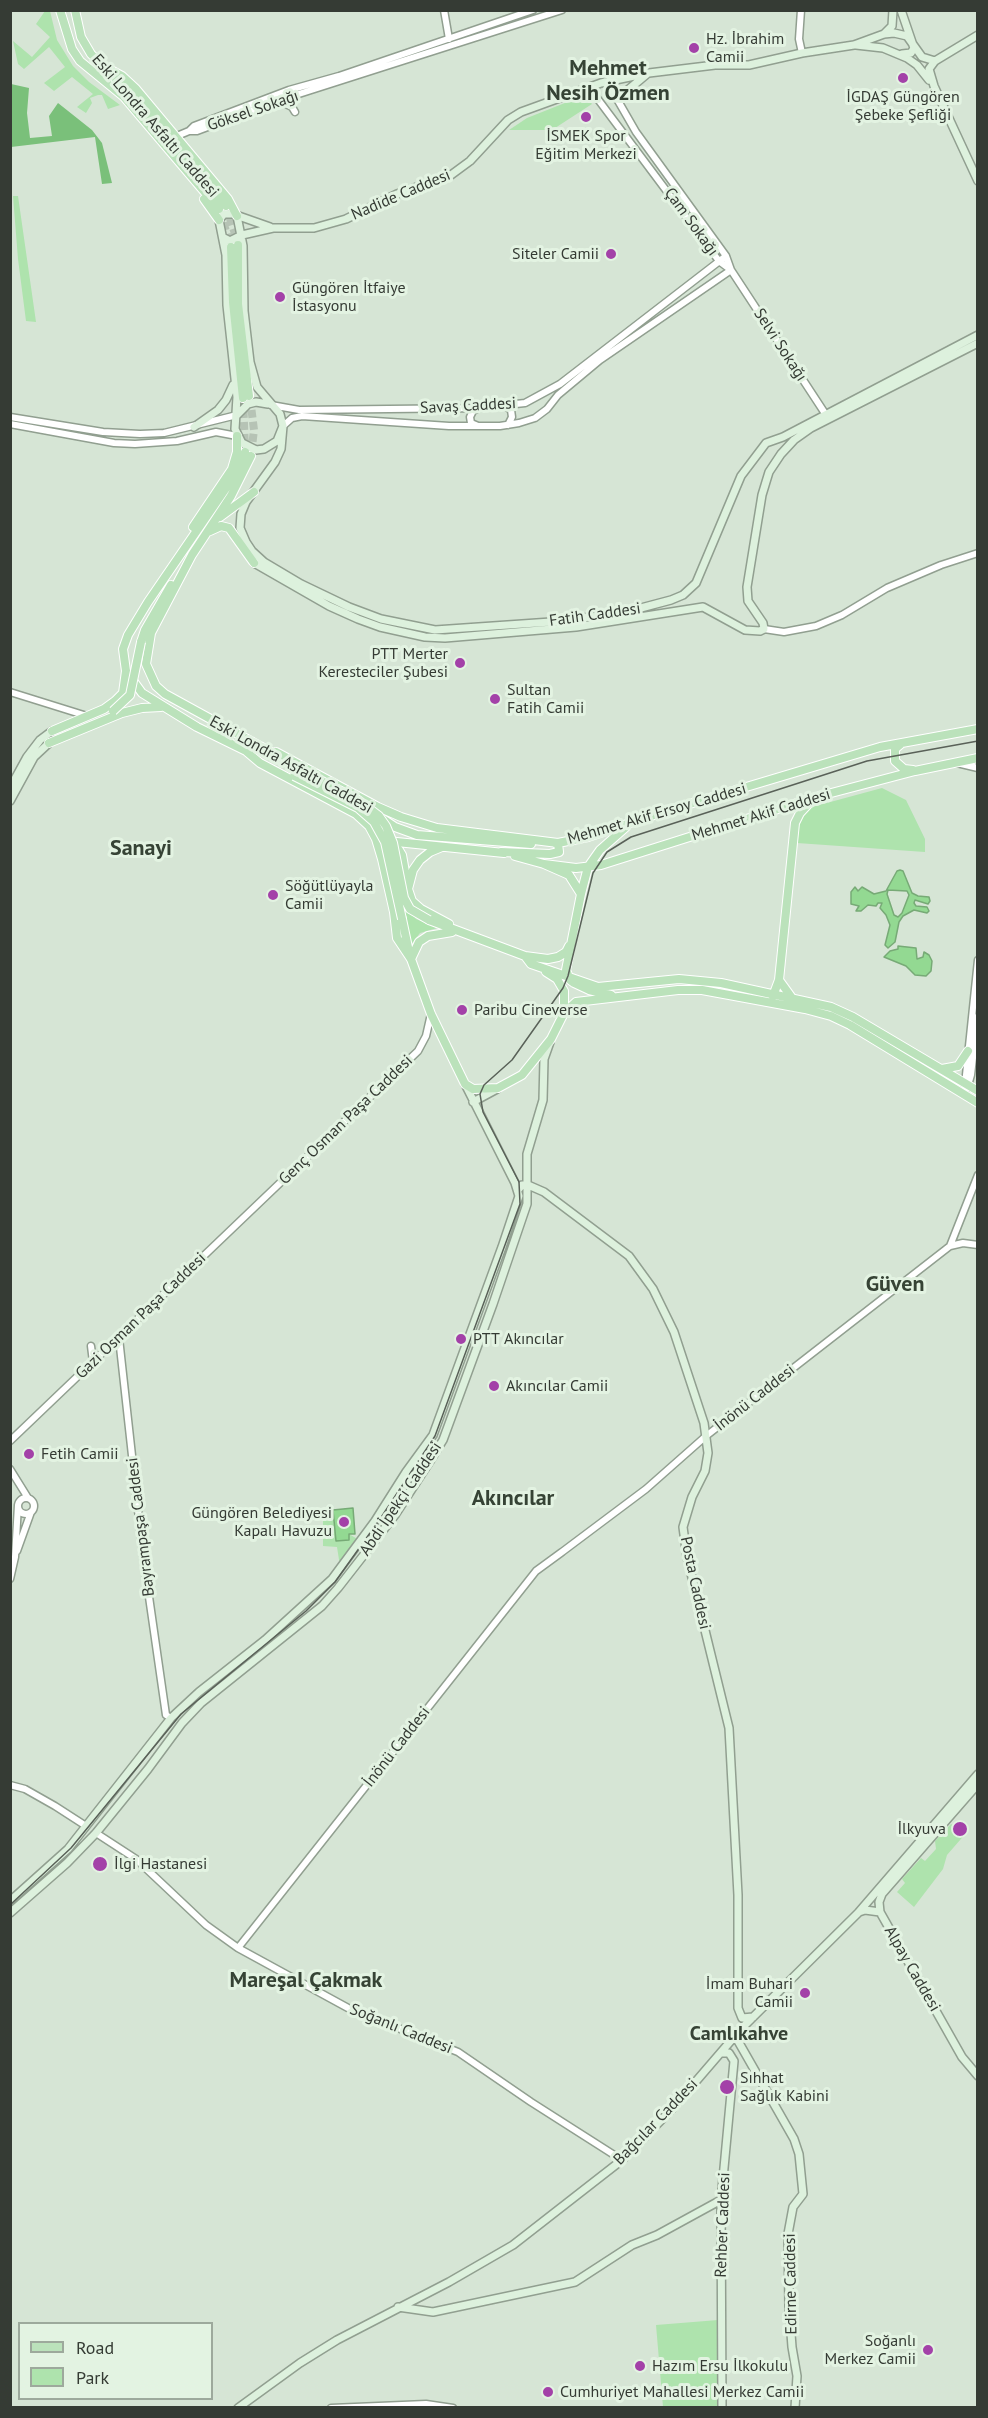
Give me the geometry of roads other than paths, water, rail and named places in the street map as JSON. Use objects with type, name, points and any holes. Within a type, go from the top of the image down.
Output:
[{"type":"main road","name":"Eski Londra Asfaltı Caddesi","points":[[60,10],[72,49],[80,61],[124,97],[223,208],[128,91],[91,54],[81,37],[75,10]]},
{"type":"main road","points":[[883,48],[879,42],[892,26],[893,10]]},
{"type":"main road","points":[[901,10],[922,57],[936,61]]},
{"type":"main road","points":[[605,82],[613,90],[617,99],[649,73],[715,65],[749,65],[802,53],[854,45],[884,34],[902,34],[913,41],[914,48],[911,53],[899,54]]},
{"type":"main road","points":[[978,35],[936,61],[929,69],[934,86],[978,180]]},
{"type":"main road","points":[[854,45],[883,48],[899,54],[917,66],[934,86]]},
{"type":"main road","points":[[103,66],[122,76],[136,89],[228,199],[237,216],[242,235],[244,311],[250,362],[256,387],[280,414],[283,426],[278,441],[264,449],[248,447],[237,436]]},
{"type":"main road","name":"Nadide Caddesi","points":[[273,228],[314,228],[346,219],[397,194],[451,175],[471,161],[508,120],[521,112],[576,92],[594,90],[605,82],[649,73]]},
{"type":"main road","points":[[94,74],[129,108],[207,202],[219,220],[224,238],[227,305],[237,415],[235,422],[237,452],[232,469],[187,537],[182,551]]},
{"type":"main road","points":[[219,220],[224,214],[273,228]]},
{"type":"main road","points":[[224,238],[230,241],[242,235],[273,228]]},
{"type":"main road","points":[[234,246],[246,397]]},
{"type":"main road","name":"Fatih Caddesi","points":[[254,563],[329,606],[358,619],[380,627],[425,637],[445,638],[567,628],[703,607],[745,630],[755,632],[764,629],[763,623],[748,601],[747,587],[757,513],[770,472],[781,454],[794,440],[826,416],[978,335]]},
{"type":"main road","name":"Fatih Caddesi","points":[[283,426],[281,449],[241,514],[240,528],[252,551],[264,562],[316,592],[349,607],[390,621],[435,630],[471,629],[622,613],[652,606],[679,596],[696,583],[744,471],[766,443],[783,437],[978,343]]},
{"type":"main road","points":[[194,427],[218,410],[226,400],[232,391],[234,376]]},
{"type":"main road","points":[[237,415],[248,404],[256,402],[271,405]]},
{"type":"main road","name":"Eski Londra Asfaltı Caddesi","points":[[411,959],[385,842],[374,822],[358,808],[164,708],[142,693],[126,671],[123,649],[128,635],[248,454],[216,520],[192,555],[151,633],[146,664],[156,686],[165,694],[358,800],[379,816],[393,843],[404,898],[410,909],[457,932],[525,956],[548,959],[558,957],[566,952],[572,939]]},
{"type":"main road","points":[[216,520],[254,492]]},
{"type":"main road","points":[[206,534],[221,526],[229,528],[254,563]]},
{"type":"main road","points":[[10,801],[34,757],[49,743],[60,734],[113,711],[130,695],[134,686],[141,642],[174,579],[192,555]]},
{"type":"main road","points":[[679,596],[678,602],[681,610]]},
{"type":"main road","points":[[10,788],[27,757],[40,740],[52,731],[104,709],[123,693],[126,671]]},
{"type":"main road","points":[[49,743],[122,713],[142,708],[164,708]]},
{"type":"main road","name":"Mehmet Akif Ersoy Caddesi","points":[[276,752],[401,817],[437,828],[558,843],[588,837],[864,752],[933,736],[978,729]]},
{"type":"main road","points":[[901,744],[896,749],[895,761],[904,769],[915,771]]},
{"type":"main road","points":[[247,752],[260,763],[356,814],[369,826],[382,859],[394,912],[397,939],[411,959],[430,1014],[518,1190],[522,1185],[528,1185]]},
{"type":"main road","name":"Mehmet Akif Caddesi","points":[[544,864],[588,867],[816,797],[915,771],[978,758]]},
{"type":"main road","points":[[768,1002],[779,980],[795,823],[800,813],[816,797]]},
{"type":"main road","points":[[369,826],[370,817],[375,814],[401,817]]},
{"type":"main road","points":[[376,839],[501,852],[550,854],[559,852],[558,843],[478,841],[417,835],[395,827],[379,816]]},
{"type":"main road","points":[[630,996],[589,990],[574,983],[568,976],[567,966],[588,867],[615,834],[634,821]]},
{"type":"main road","points":[[382,859],[386,848],[390,846],[399,850],[412,901],[421,909],[450,924],[457,932]]},
{"type":"main road","points":[[408,889],[413,870],[420,860],[430,852],[443,847]]},
{"type":"main road","points":[[501,852],[544,864],[569,875],[581,894]]},
{"type":"main road","points":[[411,959],[419,942],[428,936],[441,932],[457,932]]},
{"type":"main road","points":[[525,956],[531,964],[557,979],[564,991],[564,1013]]},
{"type":"main road","points":[[531,964],[598,987],[679,979],[721,983],[831,1007],[853,1017],[978,1091]]},
{"type":"main road","points":[[779,980],[792,998]]},
{"type":"main road","points":[[472,1102],[522,1075],[551,1039],[564,1013],[576,1002],[678,990],[702,990],[805,1009],[850,1025],[978,1103]]},
{"type":"main road","name":"Abdi İpekçi Caddesi","points":[[10,1913],[67,1863],[96,1833],[194,1710],[321,1606],[395,1515],[442,1440],[527,1204],[527,1154],[543,1100],[544,1059],[551,1039]]},
{"type":"main road","points":[[940,1069],[958,1066],[968,1051]]},
{"type":"main road","points":[[465,1084],[480,1090],[498,1088]]},
{"type":"main road","name":"Posta Caddesi","points":[[528,1185],[544,1192],[629,1256],[652,1289],[674,1332],[700,1412],[708,1453],[705,1471],[692,1497],[683,1527],[687,1557],[729,1728],[738,1894],[738,2008],[742,2018],[753,2017]]},
{"type":"main road","name":"Abdi İpekçi Caddesi","points":[[10,1901],[68,1849],[169,1717],[318,1594],[357,1546],[433,1435],[518,1202],[518,1190]]},
{"type":"main road","name":"Bağcılar Caddesi","points":[[238,2408],[322,2349],[449,2282],[513,2245],[622,2160],[753,2017],[858,1912],[978,1774]]},
{"type":"main road","points":[[858,1912],[865,1910],[879,1912],[882,1894],[978,1784]]},
{"type":"main road","name":"Alpay Caddesi","points":[[879,1912],[962,2057],[978,2076]]},
{"type":"main road","name":"Edirne Caddesi","points":[[737,2035],[738,2041],[794,2139],[800,2154],[803,2194],[794,2208],[788,2234],[789,2306],[797,2376],[795,2408]]},
{"type":"main road","name":"Rehber Caddesi","points":[[721,2053],[729,2053],[734,2061],[721,2200],[722,2408]]},
{"type":"main road","points":[[398,2307],[433,2312],[575,2282],[632,2244],[657,2235],[721,2200]]},
{"type":"main road","points":[[416,2298],[415,2307],[418,2310]]},
{"type":"main road","name":"Bağcılar Caddesi","points":[[246,2408],[266,2388]]},
{"type":"street","points":[[444,10],[449,39]]},
{"type":"street","name":"Göksel Sokağı","points":[[189,131],[194,126],[289,90],[339,76],[532,10]]},
{"type":"street","name":"Göksel Sokağı","points":[[189,131],[196,131],[279,100],[562,10]]},
{"type":"street","points":[[801,10],[799,39],[802,53]]},
{"type":"street","name":"Çam Sokağı","points":[[594,90],[719,261],[731,270]]},
{"type":"street","name":"Çam Sokağı","points":[[617,99],[641,140],[726,256],[731,270]]},
{"type":"street","points":[[279,100],[292,107],[295,112]]},
{"type":"street","points":[[177,136],[189,131]]},
{"type":"street","name":"Savaş Caddesi","points":[[271,405],[299,410],[479,408],[525,403],[560,384],[726,256]]},
{"type":"street","name":"Savaş Caddesi","points":[[283,426],[292,418],[314,416],[479,427],[508,425],[539,415],[558,395],[600,360],[731,270]]},
{"type":"street","name":"Selvi Sokağı","points":[[731,270],[826,416]]},
{"type":"street","points":[[504,405],[511,410],[512,417],[508,425]]},
{"type":"street","points":[[479,408],[473,411],[470,417],[471,423],[479,427]]},
{"type":"street","points":[[10,417],[123,434],[164,433],[237,415]]},
{"type":"street","points":[[10,424],[114,443],[177,441],[216,432],[237,436]]},
{"type":"street","name":"Fatih Caddesi","points":[[764,629],[784,632],[816,626],[842,615],[887,588],[978,553]]},
{"type":"street","points":[[10,692],[88,716]]},
{"type":"street","points":[[954,762],[978,768]]},
{"type":"street","points":[[967,1085],[968,1051],[978,960]]},
{"type":"street","name":"Genç Osman Paşa Caddesi","points":[[272,1192],[418,1051],[426,1036],[430,1014]]},
{"type":"street","points":[[963,1094],[967,1085],[978,1016]]},
{"type":"street","points":[[950,1246],[978,1175]]},
{"type":"street","name":"Gazi Osman Paşa Caddesi","points":[[10,1441],[218,1240],[272,1192]]},
{"type":"street","points":[[950,1246],[963,1243],[978,1245]]},
{"type":"street","name":"İnönü Caddesi","points":[[238,1948],[536,1571],[646,1489],[706,1436],[950,1246]]},
{"type":"street","name":"Bayrampaşa Caddesi","points":[[119,1338],[142,1555],[169,1717]]},
{"type":"street","points":[[92,1346],[93,1362]]},
{"type":"street","points":[[10,1469],[18,1480],[22,1501],[21,1512],[31,1512]]},
{"type":"street","points":[[15,1557],[34,1503],[22,1501]]},
{"type":"street","points":[[10,1579],[22,1501]]},
{"type":"street","points":[[10,1785],[25,1789],[86,1826]]},
{"type":"street","name":"Soğanlı Caddesi","points":[[96,1833],[136,1859],[206,1925],[238,1948],[348,2008],[458,2052],[622,2160]]},
{"type":"street","points":[[333,2407],[426,2404],[453,2408]]},
{"type":"tunnel","points":[[226,206],[238,243]]},
{"type":"tunnel","points":[[220,211],[230,245]]},
{"type":"tunnel","points":[[243,398],[245,450]]},
{"type":"tunnel","points":[[250,398],[254,430],[251,454]]},
{"type":"tram line","points":[[10,1905],[71,1848],[181,1714],[306,1611],[335,1582],[435,1436],[520,1204],[519,1182],[483,1112],[480,1094],[484,1085],[512,1060],[563,988],[568,976],[593,873],[607,852],[631,837],[867,761],[978,741]]},
{"type":"place","name":"Hz. İbrahim Camii","points":[[694,48]]},
{"type":"place","name":"İGDAŞ Güngören Şebeke Şefliği","points":[[903,78]]},
{"type":"place","name":"İSMEK Spor Eğitim Merkezi","points":[[586,117]]},
{"type":"place","name":"Siteler Camii","points":[[611,254]]},
{"type":"place","name":"Güngören İtfaiye İstasyonu","points":[[280,297]]},
{"type":"place","name":"PTT Merter Keresteciler Şubesi","points":[[460,663]]},
{"type":"place","name":"Sultan Fatih Camii","points":[[495,699]]},
{"type":"place","name":"Söğütlüyayla Camii","points":[[273,895]]},
{"type":"place","name":"Paribu Cineverse","points":[[462,1010]]},
{"type":"place","name":"PTT Akıncılar","points":[[461,1339]]},
{"type":"place","name":"Akıncılar Camii","points":[[494,1386]]},
{"type":"place","name":"Fetih Camii","points":[[29,1454]]},
{"type":"place","name":"Güngören Belediyesi Kapalı Havuzu","points":[[344,1522]]},
{"type":"place","name":"İlkyuva","points":[[960,1829]]},
{"type":"place","name":"İlgi Hastanesi","points":[[100,1864]]},
{"type":"place","name":"İmam Buhari Camii","points":[[805,1993]]},
{"type":"place","name":"Sıhhat Sağlık Kabini","points":[[727,2087]]},
{"type":"place","name":"Soğanlı Merkez Camii","points":[[928,2350]]},
{"type":"place","name":"Hazım Ersu İlkokulu","points":[[640,2366]]},
{"type":"place","name":"Cumhuriyet Mahallesi Merkez Camii","points":[[548,2392]]},
{"type":"district","name":"Mehmet Nesih Özmen","points":[[608,82]]},
{"type":"district","name":"Sanayi","points":[[141,849]]},
{"type":"district","name":"Güven","points":[[895,1285]]},
{"type":"district","name":"Akıncılar","points":[[513,1499]]},
{"type":"district","name":"Mareşal Çakmak","points":[[306,1981]]},
{"type":"district","name":"Camlıkahve","points":[[739,2034]]}]
